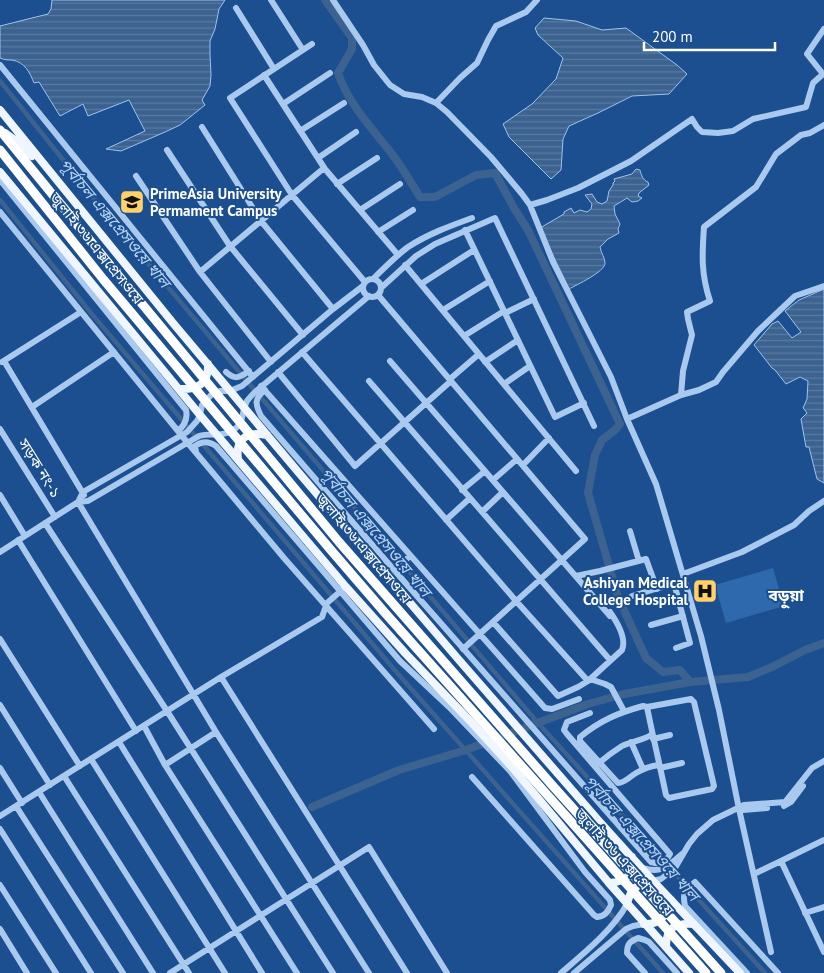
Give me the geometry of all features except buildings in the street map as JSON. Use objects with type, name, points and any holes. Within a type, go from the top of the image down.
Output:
[{"type":"highway","name":"জুলাই ৩৬ এক্সপ্রেসওয়ে","points":[[0,130],[333,534],[476,719]]},
{"type":"highway","name":"জুলাই ৩৬ এক্সপ্রেসওয়ে","points":[[0,150],[103,279],[330,549],[476,719],[706,973]]},
{"type":"highway","name":"জুলাই ৩৬ এক্সপ্রেসওয়ে","points":[[516,763],[721,973]]},
{"type":"main road","points":[[0,110],[244,408],[494,701],[599,821],[642,868],[657,880],[671,900],[740,973]]},
{"type":"main road","points":[[0,130],[29,153],[62,194],[75,203]]},
{"type":"main road","points":[[0,172],[238,459],[341,590],[412,661],[476,719],[516,763],[576,846],[689,973]]},
{"type":"main road","points":[[179,389],[191,389],[202,384],[207,376],[208,364]]},
{"type":"main road","points":[[238,459],[238,446],[245,437],[251,434],[268,435]]},
{"type":"main road","points":[[608,883],[618,882],[629,875],[632,867],[632,857]]},
{"type":"main road","points":[[627,904],[631,891],[644,883],[657,880]]},
{"type":"main road","points":[[644,924],[655,922],[661,918],[668,910],[671,900]]},
{"type":"main road","points":[[666,947],[666,938],[673,927],[681,924],[693,924]]},
{"type":"street","points":[[271,0],[303,50]]},
{"type":"street","points":[[333,0],[374,65],[390,85],[404,94],[422,96],[436,103],[447,112],[491,157],[522,194],[530,205],[553,262],[611,377],[656,484],[683,574],[719,710],[771,952]]},
{"type":"street","points":[[436,103],[477,63],[496,26],[526,12],[537,0]]},
{"type":"street","points":[[236,8],[274,69]]},
{"type":"street","points":[[530,205],[578,188],[631,161],[692,119],[697,128],[702,132],[718,133],[733,131],[753,119],[806,107],[814,84],[823,74],[807,54],[824,30]]},
{"type":"street","points":[[312,44],[230,98],[292,195],[364,284],[364,291],[368,296],[373,297],[378,295],[382,286],[416,256],[435,244],[495,218],[594,426]]},
{"type":"street","points":[[0,65],[251,374]]},
{"type":"street","points":[[282,104],[330,73]]},
{"type":"street","points":[[264,75],[324,168],[398,255]]},
{"type":"street","points":[[300,131],[344,102]]},
{"type":"street","points":[[681,395],[683,371],[692,335],[687,312],[710,301],[703,274],[704,227],[756,186],[776,154],[801,135],[810,133],[824,125]]},
{"type":"street","points":[[202,128],[261,221],[334,309]]},
{"type":"street","points":[[318,158],[356,132]]},
{"type":"street","points":[[167,150],[230,246],[302,336]]},
{"type":"street","points":[[337,184],[376,158]]},
{"type":"street","points":[[200,272],[324,168]]},
{"type":"street","points":[[136,176],[200,272],[271,362]]},
{"type":"street","points":[[0,180],[186,410],[187,420],[180,433]]},
{"type":"street","points":[[360,210],[400,184]]},
{"type":"street","points":[[378,232],[413,210]]},
{"type":"street","points":[[0,212],[189,444],[434,729]]},
{"type":"street","points":[[55,517],[78,502],[83,492],[192,427],[200,415],[202,405],[212,394],[220,391],[230,391],[242,386],[251,374],[271,362],[369,279],[374,278],[408,247],[429,234],[472,218]]},
{"type":"street","points":[[465,230],[554,417],[584,404]]},
{"type":"street","points":[[429,234],[435,244]]},
{"type":"street","points":[[421,284],[474,250]]},
{"type":"street","points":[[405,265],[576,470]]},
{"type":"street","points":[[374,278],[382,286]]},
{"type":"street","points":[[443,310],[490,282]]},
{"type":"street","points":[[628,419],[681,395],[699,390],[716,382],[758,332],[795,296],[824,286]]},
{"type":"street","points":[[378,295],[586,539],[463,649]]},
{"type":"street","points":[[78,502],[88,502],[204,434],[225,434],[236,428],[241,421],[247,401],[278,372],[368,296]]},
{"type":"street","points":[[464,336],[504,312],[534,298]]},
{"type":"street","points":[[81,312],[2,362],[32,407],[88,502]]},
{"type":"street","points":[[486,362],[518,340]]},
{"type":"street","points":[[32,407],[114,352]]},
{"type":"street","points":[[302,352],[516,601],[589,680],[611,687],[624,711]]},
{"type":"street","points":[[278,372],[355,466],[479,354]]},
{"type":"street","points":[[390,361],[610,612],[617,624],[623,647],[589,680],[558,696],[493,622]]},
{"type":"street","points":[[504,384],[530,366]]},
{"type":"street","points":[[226,372],[231,377],[237,378],[251,374]]},
{"type":"street","points":[[369,381],[610,660]]},
{"type":"street","points":[[263,388],[256,402],[261,416],[651,862]]},
{"type":"street","points":[[263,388],[544,708],[552,710],[579,699]]},
{"type":"street","name":"সড়ক নং-১","points":[[0,429],[55,517],[0,552]]},
{"type":"street","points":[[523,465],[549,438]]},
{"type":"street","points":[[0,816],[221,677],[322,617],[326,605],[341,590],[216,446],[212,443],[204,442],[195,446],[196,452]]},
{"type":"street","points":[[493,480],[517,459]]},
{"type":"street","points":[[462,490],[485,471]]},
{"type":"street","points":[[482,512],[503,492]]},
{"type":"street","points":[[0,495],[22,538],[136,731]]},
{"type":"street","points":[[446,520],[470,498]]},
{"type":"street","points":[[683,574],[742,552],[794,525],[809,511],[824,501]]},
{"type":"street","points":[[78,502],[216,732],[369,973]]},
{"type":"street","points":[[45,523],[333,973]]},
{"type":"street","points":[[630,531],[639,560]]},
{"type":"street","points":[[394,570],[410,556]]},
{"type":"street","points":[[563,559],[610,616]]},
{"type":"street","points":[[576,576],[646,559],[657,589]]},
{"type":"street","points":[[632,596],[674,585],[690,643],[676,648]]},
{"type":"street","points":[[651,625],[683,616]]},
{"type":"street","points":[[0,639],[80,766]]},
{"type":"street","points":[[221,677],[407,973]]},
{"type":"street","points":[[647,708],[652,736],[660,766],[666,795],[669,798],[712,789],[714,786],[694,702],[691,699],[647,708],[643,706],[624,711],[591,728],[580,737],[580,741],[618,783],[624,782],[643,769],[660,766],[682,763]]},
{"type":"street","points":[[0,705],[50,785]]},
{"type":"street","points":[[539,738],[651,862],[658,864],[669,857],[670,854],[564,730],[567,722],[590,713]]},
{"type":"street","points":[[144,726],[165,765],[297,973]]},
{"type":"street","points":[[165,765],[216,732]]},
{"type":"street","points":[[599,763],[621,746],[652,736],[670,735]]},
{"type":"street","points":[[118,742],[262,973]]},
{"type":"street","points":[[632,742],[643,769]]},
{"type":"street","points":[[91,759],[225,973]]},
{"type":"street","points":[[802,783],[812,768],[824,761]]},
{"type":"street","points":[[472,777],[594,915],[597,917],[604,915],[609,911],[610,900],[585,872],[516,763]]},
{"type":"street","points":[[657,880],[676,862],[697,834],[719,816],[744,806],[785,802],[802,783],[824,765]]},
{"type":"street","points":[[0,768],[19,804],[122,973]]},
{"type":"street","points":[[64,776],[189,973]]},
{"type":"street","points":[[39,792],[153,973]]},
{"type":"street","points":[[0,829],[91,973]]},
{"type":"street","points":[[754,874],[824,840]]},
{"type":"street","points":[[170,973],[369,847],[447,973]]},
{"type":"street","points":[[781,861],[824,952]]},
{"type":"street","points":[[642,868],[656,871],[676,862]]},
{"type":"street","points":[[747,973],[685,906],[686,889],[695,882],[778,973]]},
{"type":"street","points":[[0,885],[56,973]]},
{"type":"street","points":[[561,973],[590,948],[623,912],[627,904]]},
{"type":"street","points":[[805,913],[824,907]]},
{"type":"street","points":[[574,973],[626,929],[644,924]]},
{"type":"street","points":[[0,929],[27,973]]},
{"type":"street","points":[[645,973],[627,953],[627,946],[638,938],[646,940],[677,973]]},
{"type":"shaded area","points":[[52,0],[225,0],[219,9],[215,29],[210,41],[211,75],[210,86],[202,100],[205,105],[180,125],[165,132],[121,151],[106,149],[145,131],[129,100],[88,116],[83,104],[60,116],[39,82],[34,83],[24,66],[17,61],[0,58],[0,26],[48,14],[51,9]]},
{"type":"shaded area","points":[[544,18],[576,21],[602,30],[626,28],[687,74],[669,94],[632,96],[569,126],[563,139],[561,170],[551,179],[509,137],[503,124],[532,104],[556,79],[563,58],[538,35],[535,28]]},
{"type":"shaded area","points":[[636,169],[640,170],[642,177],[649,185],[639,193],[638,196],[642,198],[638,201],[632,202],[627,198],[614,206],[615,214],[620,224],[619,233],[608,239],[600,247],[605,261],[604,267],[569,289],[540,228],[571,208],[574,213],[580,210],[587,212],[591,209],[592,204],[585,195],[592,194],[597,202],[602,204],[607,201],[609,191],[615,181],[614,179],[632,174]]},
{"type":"shaded area","points":[[824,289],[824,483],[817,479],[809,447],[806,447],[801,419],[807,413],[803,408],[807,399],[808,381],[800,377],[786,384],[754,345],[772,324],[778,321],[792,338],[801,332],[785,311],[799,300]]},
{"type":"shaded area","points":[[773,568],[784,606],[726,623],[715,585]]},
{"type":"waterway","points":[[325,0],[352,38],[352,49],[338,73],[348,96],[396,159],[420,197],[435,197],[476,175],[495,173],[528,230],[620,424],[602,440],[595,455],[588,493],[618,597],[646,658],[663,672],[680,670],[690,682]]},
{"type":"waterway","name":"পূর্বাচল এক্সপ্রেসওয়ে খাল","points":[[0,81],[104,211],[538,723],[665,862]]},
{"type":"waterway","name":"পূর্বাচল এক্সপ্রেসওয়ে খাল","points":[[0,200],[91,313],[399,675],[663,973]]},
{"type":"waterway","points":[[503,736],[588,704],[624,694],[690,682],[748,677],[824,643]]},
{"type":"waterway","points":[[312,807],[399,770],[490,741]]},
{"type":"waterway","name":"পূর্বাচল এক্সপ্রেসওয়ে খাল","points":[[670,868],[765,973]]},
{"type":"place","name":"PrimeAsia University Permament Campus","points":[[132,202]]},
{"type":"place","name":"Ashiyan Medical College Hospital","points":[[705,591]]},
{"type":"district","name":"বড়ুয়া","points":[[786,595]]}]
